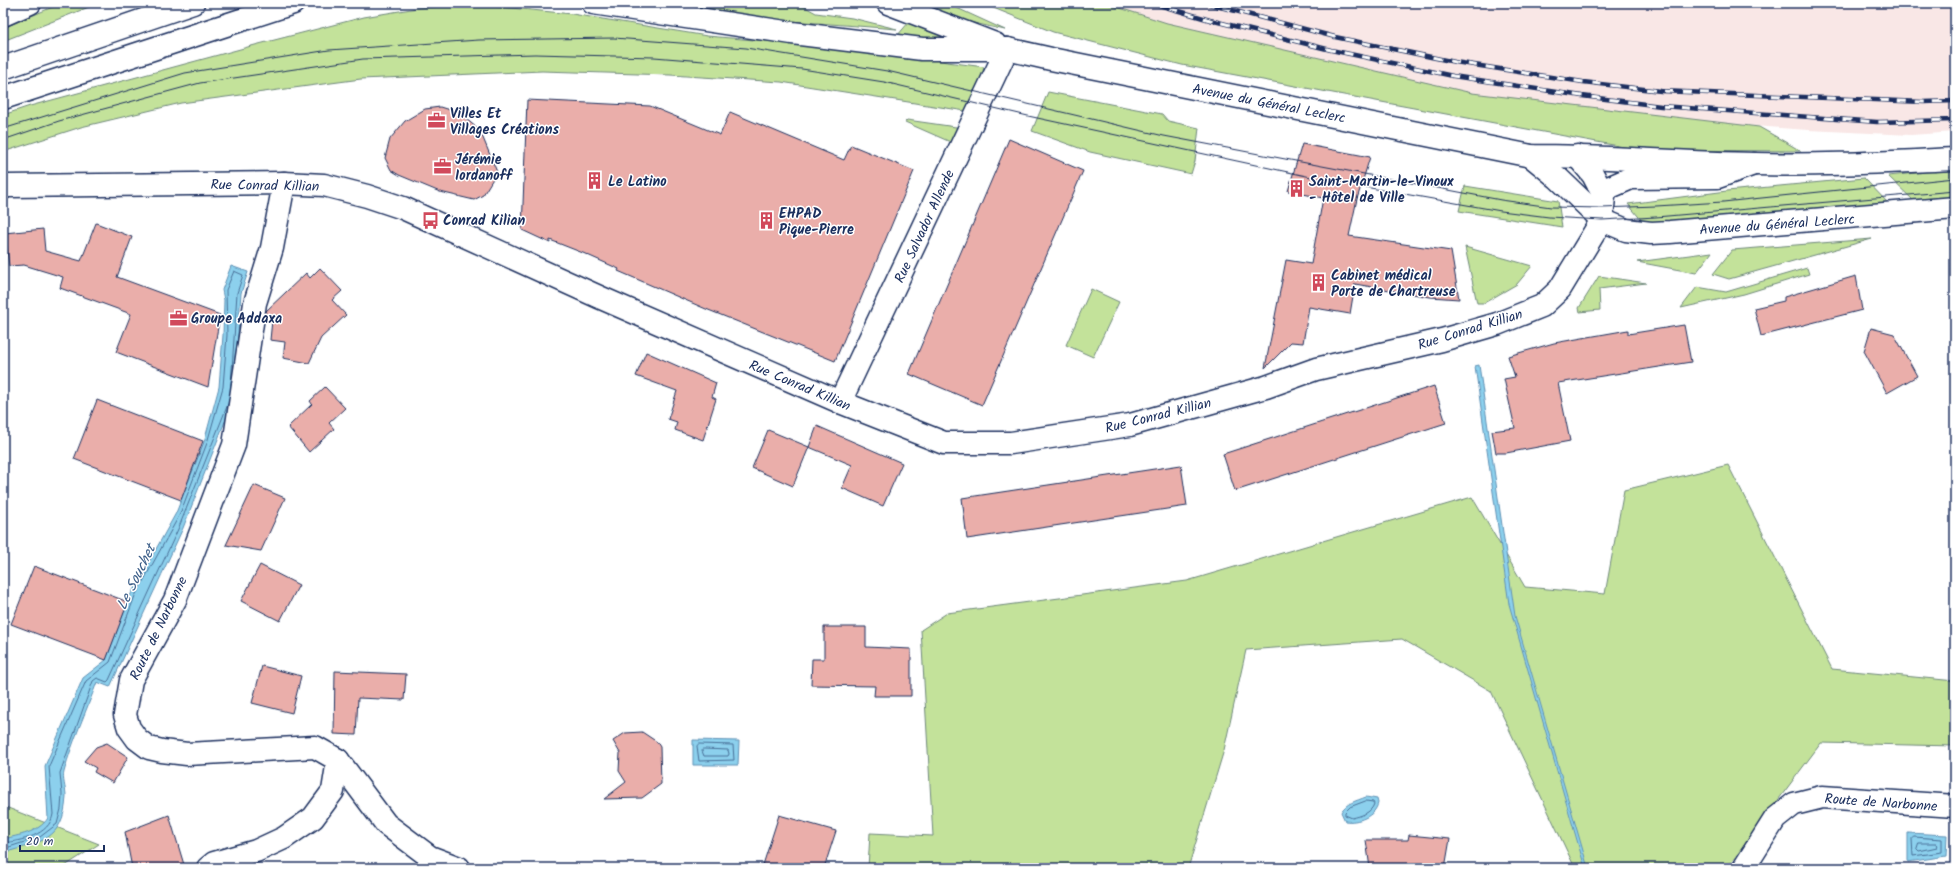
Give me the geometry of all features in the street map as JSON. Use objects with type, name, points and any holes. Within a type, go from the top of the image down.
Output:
[{"type":"main road","points":[[3,15],[30,3]]},
{"type":"main road","points":[[3,68],[193,3]]},
{"type":"main road","points":[[3,98],[293,3]]},
{"type":"main road","points":[[593,3],[776,31],[922,49],[1007,49]]},
{"type":"main road","points":[[888,3],[1007,49]]},
{"type":"main road","name":"Avenue du Général Leclerc","points":[[1007,49],[1531,156],[1577,156],[1754,164],[1846,164],[1955,159]]},
{"type":"main road","name":"Rue Salvador Allende","points":[[840,402],[1007,49]]},
{"type":"main road","name":"Avenue du Général Leclerc","points":[[1531,156],[1558,178],[1602,220],[1626,230],[1651,233],[1955,208]]},
{"type":"main road","points":[[1577,156],[1593,175],[1604,196],[1602,220]]},
{"type":"main road","name":"Avenue du Général Leclerc","points":[[1604,196],[1608,188],[1631,178],[1718,177],[1754,164]]},
{"type":"main road","name":"Rue Conrad Killian","points":[[5,187],[284,183],[324,185],[367,196],[403,208],[599,297],[840,402],[944,443],[1011,443],[1130,425],[1266,387],[1316,369],[1442,340],[1497,324],[1542,306],[1560,289],[1602,220]]},
{"type":"main road","name":"Route de Narbonne","points":[[284,183],[272,248],[255,303],[234,446],[175,600],[131,680],[125,714],[129,728],[137,739],[149,748],[162,751],[187,754],[316,747],[338,760],[386,824],[430,857],[459,868]]},
{"type":"main road","points":[[208,868],[214,863],[256,852],[284,838],[313,818],[332,790],[338,760]]},
{"type":"main road","name":"Route de Narbonne","points":[[1744,868],[1775,819],[1794,804],[1822,797],[1955,806]]},
{"type":"shaded area","points":[[1100,3],[1955,3],[1955,132],[1911,135],[1808,130],[1659,119],[1455,91],[1190,30]]},
{"type":"green space","points":[[62,3],[99,3],[3,41],[3,28]]},
{"type":"green space","points":[[653,3],[798,3],[816,13],[852,18],[897,29],[764,19]]},
{"type":"green space","points":[[920,3],[946,3],[1005,30],[965,21]]},
{"type":"green space","points":[[981,3],[1104,3],[1167,23],[1472,93],[1759,127],[1801,151],[1640,150],[1182,65],[1053,32]]},
{"type":"green space","points":[[470,4],[572,14],[707,36],[837,47],[984,67],[972,112],[781,82],[670,75],[542,71],[361,79],[181,103],[81,127],[3,152],[3,115],[30,106],[364,17],[417,8]]},
{"type":"green space","points":[[909,22],[974,45],[897,36]]},
{"type":"green space","points":[[1048,92],[1162,114],[1168,121],[1199,128],[1195,161],[1191,174],[1090,152],[1032,131]]},
{"type":"green space","points":[[907,120],[963,128],[955,144],[905,122]]},
{"type":"green space","points":[[1955,169],[1955,198],[1915,202],[1888,176]]},
{"type":"green space","points":[[1864,178],[1889,204],[1669,224],[1643,222],[1628,204],[1727,191]]},
{"type":"green space","points":[[1465,186],[1558,201],[1562,227],[1459,211]]},
{"type":"green space","points":[[1872,239],[1729,279],[1713,274],[1732,250]]},
{"type":"green space","points":[[1465,247],[1532,266],[1517,284],[1484,303],[1477,303]]},
{"type":"green space","points":[[1712,252],[1696,273],[1637,262]]},
{"type":"green space","points":[[1807,268],[1809,274],[1744,294],[1681,308],[1697,287],[1726,292]]},
{"type":"green space","points":[[1599,276],[1646,283],[1599,289],[1600,310],[1580,312],[1579,308]]},
{"type":"green space","points":[[1091,289],[1119,302],[1093,357],[1066,345]]},
{"type":"green space","points":[[1728,465],[1832,669],[1955,681],[1955,746],[1821,743],[1727,868],[1575,868],[1491,691],[1402,639],[1246,650],[1224,750],[1189,865],[1186,868],[868,868],[870,833],[933,836],[921,630],[947,613],[1187,581],[1472,497],[1525,587],[1605,594],[1624,490]]},
{"type":"green space","points":[[3,806],[99,844],[62,868],[3,868]]},
{"type":"water","points":[[231,266],[248,272],[241,293],[233,401],[183,528],[110,687],[97,682],[75,738],[64,772],[63,778],[66,796],[61,822],[55,831],[39,842],[3,853],[3,839],[22,835],[34,830],[48,818],[45,766],[83,678],[106,660],[131,594],[176,513],[204,442],[219,387],[223,335],[224,300],[222,290]]},
{"type":"water","points":[[1479,365],[1515,616],[1588,868],[1585,868],[1509,604],[1475,366]]},
{"type":"water","points":[[693,740],[739,741],[738,765],[693,765]]},
{"type":"water","points":[[1366,797],[1377,799],[1378,803],[1373,812],[1360,820],[1345,821],[1341,812],[1343,809],[1346,806]]},
{"type":"water","points":[[1908,833],[1947,835],[1946,856],[1908,862]]},
{"type":"building","name":"EHPAD Pique-Pierre","points":[[527,100],[650,106],[720,135],[730,112],[844,160],[851,145],[914,171],[835,361],[706,309],[618,271],[619,269],[583,253],[550,240],[550,243],[522,230]]},
{"type":"building","points":[[440,107],[459,113],[477,128],[483,138],[497,172],[483,195],[474,200],[440,192],[399,175],[391,170],[385,158],[390,139],[405,121],[425,109]]},
{"type":"building","points":[[1009,139],[1083,171],[982,405],[909,374]]},
{"type":"building","name":"Cabinet médical Porte de Chartreuse","points":[[1302,144],[1370,157],[1357,199],[1349,236],[1451,251],[1459,299],[1430,297],[1355,284],[1350,314],[1309,307],[1303,343],[1291,342],[1265,368],[1286,260],[1311,264],[1323,198],[1288,191]]},
{"type":"building","points":[[96,223],[132,237],[117,277],[220,315],[208,387],[116,352],[131,314],[60,288],[63,277],[24,265],[9,266],[5,233],[43,229],[45,251],[81,261]]},
{"type":"building","points":[[320,268],[342,291],[332,300],[346,315],[321,338],[309,363],[283,358],[285,342],[270,340],[272,320],[266,315],[266,311],[306,273],[310,278]]},
{"type":"building","points":[[1856,276],[1862,310],[1761,336],[1754,308],[1784,301],[1784,297]]},
{"type":"building","points":[[1684,325],[1691,362],[1558,383],[1570,441],[1506,453],[1496,453],[1492,431],[1515,428],[1504,379],[1515,377],[1508,356],[1554,343],[1628,330],[1628,334]]},
{"type":"building","points":[[1871,328],[1894,334],[1917,376],[1887,393],[1864,351]]},
{"type":"building","points":[[646,352],[716,383],[712,397],[716,399],[703,440],[675,430],[677,422],[668,419],[677,391],[636,376]]},
{"type":"building","points":[[1434,386],[1446,423],[1235,491],[1223,454]]},
{"type":"building","points":[[325,387],[345,408],[329,423],[334,429],[309,452],[288,427],[312,404],[310,401]]},
{"type":"building","points":[[97,400],[203,441],[181,500],[74,459]]},
{"type":"building","points":[[817,426],[902,463],[883,506],[842,488],[852,465],[809,447]]},
{"type":"building","points":[[768,430],[809,447],[793,486],[752,468]]},
{"type":"building","points":[[1181,465],[1187,506],[967,539],[962,498]]},
{"type":"building","points":[[254,485],[285,498],[261,551],[226,545]]},
{"type":"building","points":[[260,565],[299,585],[280,621],[241,601]]},
{"type":"building","points":[[34,566],[128,602],[106,660],[11,624]]},
{"type":"building","points":[[824,627],[866,627],[866,647],[911,649],[911,696],[874,696],[875,686],[811,685],[812,659],[824,659]]},
{"type":"building","points":[[262,666],[301,676],[292,713],[252,703]]},
{"type":"building","points":[[335,671],[406,674],[404,700],[358,698],[356,735],[334,734]]},
{"type":"building","points":[[642,732],[657,742],[660,747],[661,784],[642,798],[604,799],[626,782],[619,771],[620,753],[613,741],[625,733]]},
{"type":"building","points":[[107,743],[128,757],[113,783],[94,772],[96,768],[84,761],[96,747]]},
{"type":"building","points":[[169,815],[185,868],[132,868],[125,832]]},
{"type":"building","points":[[779,815],[836,831],[824,868],[762,868]]},
{"type":"building","points":[[1409,835],[1450,839],[1445,868],[1370,868],[1366,840],[1408,840]]},
{"type":"tram line","points":[[3,129],[185,73],[329,50],[479,40],[614,38],[746,48],[887,71],[1164,136],[1501,200],[1551,207],[1602,208],[1723,202],[1955,178]]},
{"type":"tram line","points":[[3,140],[59,121],[200,83],[363,59],[535,54],[654,57],[802,69],[884,82],[1028,116],[1325,180],[1501,211],[1549,217],[1602,220],[1656,217],[1955,191]]},
{"type":"railway","points":[[1152,3],[1210,20],[1331,50],[1453,76],[1582,96],[1661,106],[1877,122],[1955,120]]},
{"type":"railway","points":[[1205,3],[1335,37],[1455,62],[1583,82],[1661,91],[1924,102],[1955,101]]},
{"type":"place","name":"Villes Et Villages Créations","points":[[437,121]]},
{"type":"place","name":"Jérémie Iordanoff","points":[[442,167]]},
{"type":"place","name":"Le Latino","points":[[595,181]]},
{"type":"place","name":"Saint-Martin-le-Vinoux - Hôtel de Ville","points":[[1296,189]]},
{"type":"place","name":"Conrad Kilian","points":[[430,220]]},
{"type":"place","name":"EHPAD Pique-Pierre","points":[[766,221]]},
{"type":"place","name":"Cabinet médical Porte de Chartreuse","points":[[1318,283]]},
{"type":"place","name":"Groupe Addaxa","points":[[178,318]]},
{"type":"water label","name":"Le Souchet","points":[[136,577]]}]
